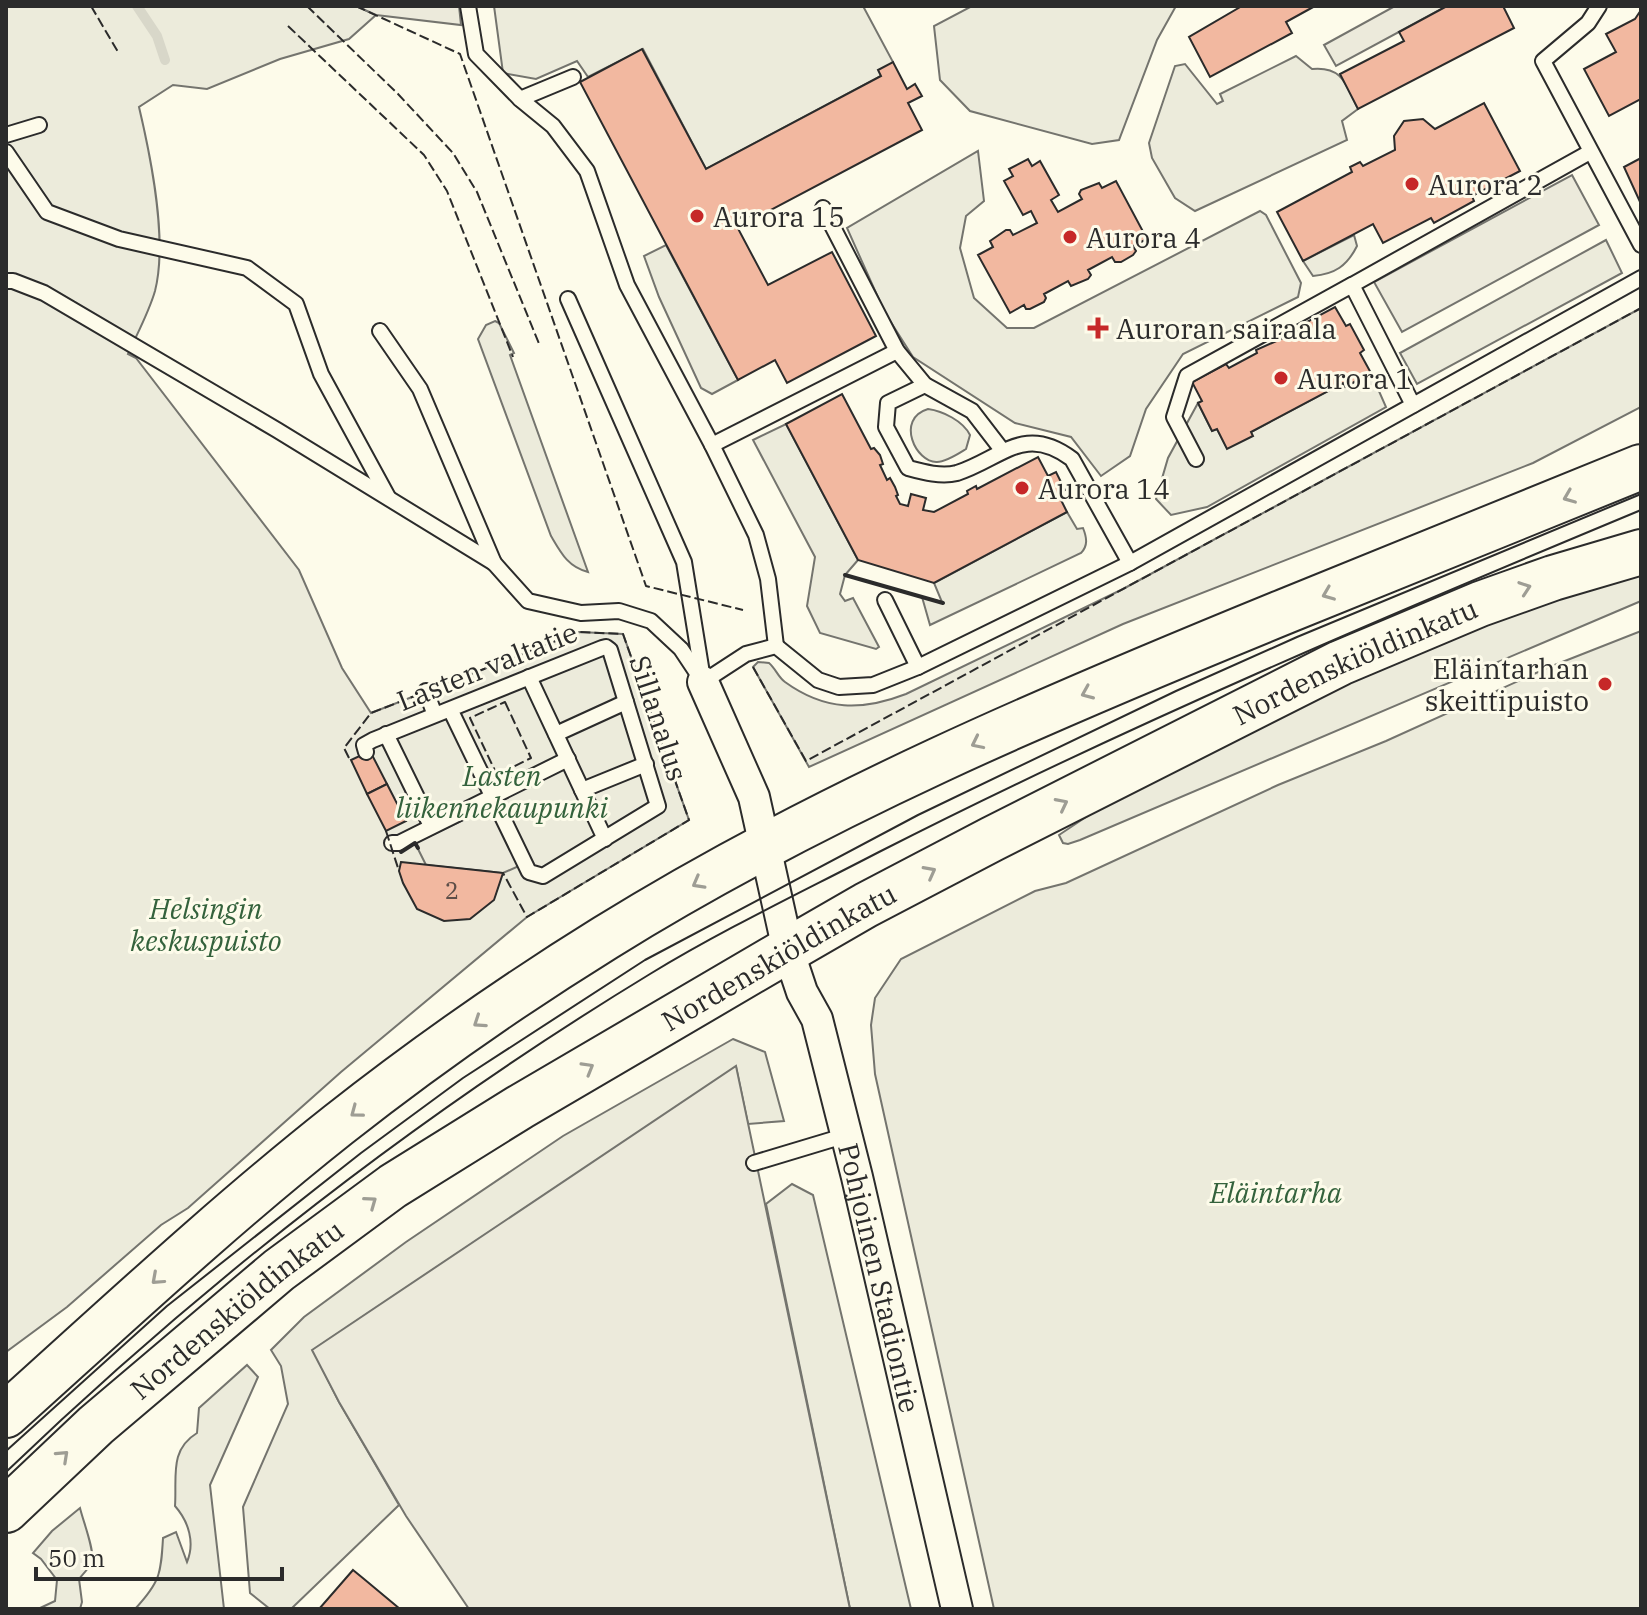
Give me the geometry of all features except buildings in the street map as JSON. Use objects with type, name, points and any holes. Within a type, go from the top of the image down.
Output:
[{"type":"main road","points":[[6,1415],[203,1238],[337,1126],[418,1065],[605,938],[767,846],[1047,710],[1641,467]]},
{"type":"main road","name":"Nordenskiöldinkatu","points":[[6,1510],[96,1425],[279,1270],[393,1186],[520,1107],[866,905],[1340,663],[1480,604],[1641,552]]},
{"type":"street","name":"Pohjoinen Stadiontie","points":[[703,682],[754,797],[788,950],[802,992],[817,1019],[847,1135],[957,1609]]},
{"type":"lane","points":[[468,6],[476,54],[520,99],[553,126],[587,171],[627,285],[756,535],[768,579],[776,646],[818,680],[839,687],[873,685],[918,667],[1130,563],[1641,278]]},
{"type":"lane","points":[[1599,6],[1588,23],[1543,61],[1641,245]]},
{"type":"lane","points":[[520,99],[573,77]]},
{"type":"lane","points":[[6,135],[39,125]]},
{"type":"lane","points":[[6,152],[47,212],[119,239],[247,268],[296,304],[321,374],[388,498]]},
{"type":"lane","points":[[1196,459],[1174,417],[1187,376],[1590,152]]},
{"type":"lane","points":[[823,208],[897,351],[925,385],[972,411],[1002,450]]},
{"type":"lane","points":[[6,281],[44,293],[388,498],[494,563],[528,601],[581,613],[619,611],[651,621],[681,649],[703,682]]},
{"type":"lane","points":[[1352,285],[1413,405]]},
{"type":"lane","points":[[568,299],[684,562],[703,682]]},
{"type":"lane","points":[[380,331],[420,389],[494,563]]},
{"type":"lane","points":[[712,445],[897,351]]},
{"type":"lane","points":[[925,385],[888,403],[886,427],[908,468],[931,474],[956,473],[1002,450],[1025,444],[1044,444],[1060,449],[1072,459],[1130,563]]},
{"type":"lane","points":[[885,600],[918,667]]},
{"type":"lane","points":[[703,682],[746,654],[776,646]]},
{"type":"lane","name":"Lasten valtatie","points":[[386,734],[606,647]]},
{"type":"lane","name":"Sillanalus","points":[[605,839],[658,806],[610,650],[606,647]]},
{"type":"lane","points":[[450,709],[529,872],[543,876],[605,839],[529,677]]},
{"type":"lane","points":[[426,691],[433,710]]},
{"type":"lane","points":[[556,734],[626,702]]},
{"type":"lane","points":[[366,752],[364,745],[386,734],[431,826]]},
{"type":"lane","points":[[392,843],[399,843],[568,759]]},
{"type":"lane","points":[[582,790],[646,764]]},
{"type":"lane","points":[[754,1163],[847,1135]]},
{"type":"green space","name":"Helsingin keskuspuisto","points":[[6,6],[356,6],[376,15],[349,39],[280,59],[207,89],[173,85],[139,107],[153,174],[159,224],[159,271],[155,291],[128,354],[136,358],[299,570],[342,668],[371,713],[579,632],[623,634],[689,820],[527,917],[341,1072],[188,1208],[161,1225],[67,1307],[6,1352]]},
{"type":"green space","points":[[494,6],[863,6],[893,62],[881,76],[706,169],[643,49],[588,77],[577,61],[536,79],[503,73]]},
{"type":"green space","points":[[972,6],[1176,6],[1157,40],[1119,140],[1092,144],[970,111],[940,80],[934,26]]},
{"type":"green space","points":[[1296,56],[1312,69],[1337,74],[1346,85],[1358,109],[1342,121],[1347,140],[1195,211],[1175,198],[1152,158],[1149,143],[1175,66],[1185,64],[1217,104],[1223,101],[1220,94]]},
{"type":"green space","points":[[978,151],[984,201],[966,216],[960,248],[974,298],[1007,328],[1034,328],[1260,211],[1266,215],[1301,283],[1298,297],[1183,354],[1146,409],[1130,456],[1101,476],[1071,437],[1015,423],[913,357],[885,313],[847,228]]},
{"type":"green space","points":[[1354,235],[1357,246],[1344,264],[1334,271],[1313,276],[1303,261]]},
{"type":"green space","points":[[1606,240],[1622,273],[1417,384],[1400,353]]},
{"type":"green space","points":[[666,245],[738,380],[712,394],[701,388],[659,297],[644,256]]},
{"type":"green space","points":[[1641,308],[1641,407],[1533,463],[1123,624],[809,767],[753,667],[758,662],[769,663],[785,682],[800,692],[829,703],[859,705],[906,694],[1123,589]]},
{"type":"green space","points":[[495,321],[499,323],[514,353],[510,355],[588,572],[570,563],[551,536],[478,339],[486,325]]},
{"type":"green space","points":[[1371,373],[1386,407],[1207,507],[1171,515],[1156,499],[1168,458],[1198,403],[1212,431],[1217,429],[1227,448],[1343,383],[1346,387]]},
{"type":"green space","points":[[928,409],[946,414],[963,425],[970,435],[966,449],[941,462],[922,456],[912,440],[911,430],[918,414]]},
{"type":"green space","points":[[786,424],[858,560],[845,575],[840,594],[845,601],[853,598],[879,647],[876,649],[820,633],[807,606],[815,557],[753,440]]},
{"type":"green space","points":[[1067,512],[1077,529],[1083,528],[1086,545],[1081,553],[930,625],[922,597],[942,602],[934,583]]},
{"type":"green space","points":[[1641,570],[1641,601],[1080,840],[1063,843],[1059,835],[1107,803],[1218,743],[1466,629]]},
{"type":"green space","name":"Eläintarha","points":[[1641,631],[1641,1609],[994,1609],[875,1074],[871,1025],[875,998],[901,959],[1035,891],[1066,883],[1278,785],[1386,741],[1547,668]]},
{"type":"green space","points":[[733,1039],[765,1052],[784,1121],[748,1124],[736,1067],[313,1350],[339,1402],[399,1505],[291,1609],[270,1609],[250,1593],[243,1507],[288,1404],[281,1366],[271,1350],[304,1317],[406,1242],[563,1136]]},
{"type":"green space","points":[[792,1184],[813,1195],[911,1609],[850,1609],[766,1204]]},
{"type":"green space","points":[[247,1365],[258,1377],[210,1485],[224,1609],[135,1609],[158,1577],[163,1538],[176,1532],[187,1562],[189,1533],[175,1506],[178,1456],[188,1440],[197,1433],[199,1408]]},
{"type":"green space","points":[[80,1508],[92,1557],[91,1564],[79,1579],[80,1609],[38,1609],[55,1601],[57,1580],[33,1553],[52,1531]]},
{"type":"shaded area","points":[[356,6],[459,6],[461,25],[376,15]]},
{"type":"shaded area","points":[[1395,6],[1447,6],[1336,66],[1324,45]]},
{"type":"shaded area","points":[[1572,175],[1599,225],[1402,332],[1374,282]]},
{"type":"shaded area","points":[[490,807],[519,866],[503,873],[426,865],[415,843]]},
{"type":"shaded area","points":[[736,1066],[850,1609],[469,1609],[406,1516],[312,1350]]},
{"type":"waterway","points":[[137,6],[157,36],[165,60]]},
{"type":"tram line","points":[[6,1451],[167,1306],[361,1153],[463,1078],[645,960],[918,815],[1176,691],[1297,637],[1641,494]]},
{"type":"tram line","points":[[6,1472],[157,1335],[314,1205],[479,1085],[678,957],[879,852],[1067,760],[1353,632],[1641,510]]},
{"type":"fence","points":[[91,6],[118,52]]},
{"type":"fence","points":[[307,6],[398,94],[453,153],[477,192],[540,346]]},
{"type":"fence","points":[[356,6],[460,54],[646,586],[743,610]]},
{"type":"fence","points":[[288,26],[424,155],[447,191],[513,357]]},
{"type":"fence","points":[[753,667],[806,761],[1641,308]]},
{"type":"fence","points":[[349,758],[344,748],[371,713],[579,632],[623,634],[689,820],[527,917],[503,873]]},
{"type":"fence","points":[[505,702],[531,758],[497,775],[470,718],[505,702]]},
{"type":"fence","points":[[386,831],[399,871]]},
{"type":"wall","points":[[845,575],[943,603]]},
{"type":"wall","points":[[401,852],[415,843],[418,848]]},
{"type":"place","name":"Aurora 2","points":[[1412,184]]},
{"type":"place","name":"Aurora 15","points":[[697,216]]},
{"type":"place","name":"Aurora 4","points":[[1070,237]]},
{"type":"place","name":"Auroran sairaala","points":[[1098,328]]},
{"type":"place","name":"Aurora 1","points":[[1281,378]]},
{"type":"place","name":"Aurora 14","points":[[1022,488]]},
{"type":"place","name":"Eläintarhan skeittipuisto","points":[[1605,684]]},
{"type":"park label","name":"Lasten liikennekaupunki","points":[[502,791]]}]
